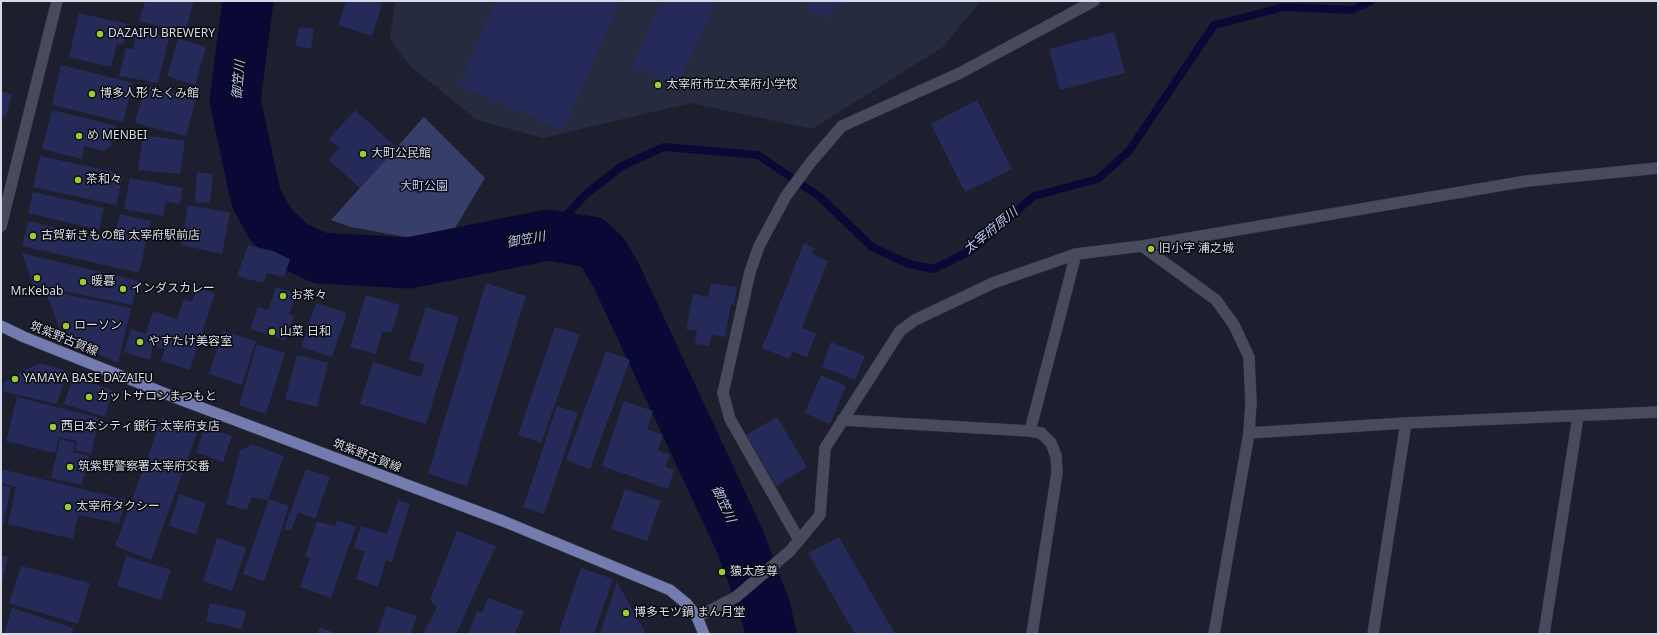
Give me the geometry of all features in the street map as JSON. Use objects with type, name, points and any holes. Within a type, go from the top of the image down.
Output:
[{"type":"main road","name":"筑紫野古賀線","points":[[1,326],[24,337],[184,401],[503,521],[670,590],[687,604],[697,617],[704,634]]},
{"type":"street","points":[[1,226],[57,1]]},
{"type":"street","points":[[799,540],[730,419],[723,393],[750,272],[759,246],[786,196],[803,172],[842,126],[960,73],[1094,1]]},
{"type":"street","points":[[697,617],[736,597],[790,551],[820,515],[825,448],[900,331],[906,325],[993,283],[1076,254],[1142,246],[1527,181],[1658,168]]},
{"type":"street","points":[[1142,246],[1216,300],[1234,325],[1249,357],[1252,402],[1249,433],[1214,634]]},
{"type":"street","points":[[1030,431],[1076,254]]},
{"type":"street","points":[[1249,433],[1406,423],[1578,417],[1658,412]]},
{"type":"street","points":[[1544,634],[1578,417]]},
{"type":"street","points":[[842,420],[1030,431],[1041,433],[1051,443],[1056,456],[1057,473],[1032,634]]},
{"type":"street","points":[[1373,634],[1406,423]]},
{"type":"shaded area","name":"太宰府市立太宰府小学校","points":[[395,1],[981,1],[943,47],[812,129],[691,103],[543,138],[477,120],[410,66],[390,40]]},
{"type":"green space","name":"大町公園","points":[[424,117],[485,178],[452,233],[405,237],[351,227],[331,220]]},
{"type":"building","points":[[145,1],[194,1],[185,33],[139,21]]},
{"type":"building","points":[[346,1],[383,1],[372,36],[338,25]]},
{"type":"building","points":[[496,1],[620,1],[563,131],[459,85]]},
{"type":"building","points":[[661,1],[716,1],[677,86],[632,67]]},
{"type":"building","points":[[810,1],[846,1],[843,7],[836,4],[828,19],[806,9]]},
{"type":"building","name":"DAZAIFU BREWERY","points":[[79,13],[127,24],[123,44],[117,43],[111,67],[69,57]]},
{"type":"building","points":[[299,27],[314,29],[311,49],[295,46]]},
{"type":"building","points":[[137,29],[169,38],[158,83],[119,76],[126,48],[133,49]]},
{"type":"building","points":[[1114,32],[1125,73],[1060,90],[1049,49]]},
{"type":"building","points":[[178,38],[206,47],[195,85],[167,76]]},
{"type":"building","name":"博多人形 たくみ館","points":[[61,65],[133,83],[123,122],[52,105]]},
{"type":"building","points":[[145,86],[196,99],[186,136],[135,123]]},
{"type":"building","points":[[1,91],[12,94],[6,117],[1,116]]},
{"type":"building","points":[[977,100],[1012,169],[965,192],[931,124]]},
{"type":"building","name":"め MENBEI","points":[[52,110],[116,126],[111,146],[103,151],[84,146],[82,159],[42,149]]},
{"type":"building","name":"大町公民館","points":[[355,110],[397,148],[360,188],[329,160],[339,148],[329,139]]},
{"type":"building","points":[[143,135],[185,141],[180,174],[138,170]]},
{"type":"building","name":"茶和々","points":[[40,156],[123,174],[116,205],[33,187]]},
{"type":"building","points":[[197,172],[213,174],[210,203],[195,202]]},
{"type":"building","points":[[418,175],[427,183],[418,194],[409,186]]},
{"type":"building","points":[[130,178],[183,188],[180,204],[166,201],[163,216],[124,209]]},
{"type":"building","points":[[33,192],[104,208],[99,230],[28,213]]},
{"type":"building","points":[[188,205],[230,213],[222,254],[181,245]]},
{"type":"building","points":[[120,214],[151,221],[139,273],[22,246],[28,221],[113,241]]},
{"type":"building","points":[[804,243],[814,248],[812,254],[828,261],[802,328],[816,334],[807,357],[792,351],[789,359],[762,348]]},
{"type":"building","points":[[248,245],[273,251],[290,259],[284,277],[267,273],[263,283],[237,276]]},
{"type":"building","points":[[22,253],[138,281],[132,305],[33,285]]},
{"type":"building","points":[[486,283],[526,296],[467,486],[428,474]]},
{"type":"building","points":[[711,283],[737,287],[734,305],[731,304],[725,337],[712,335],[709,346],[695,344],[697,331],[686,329],[693,294],[708,297]]},
{"type":"building","points":[[197,287],[215,293],[190,370],[161,361],[165,349],[153,346],[150,360],[124,352],[131,329],[146,334],[153,311],[177,319],[184,299],[192,302]]},
{"type":"building","points":[[276,287],[297,293],[289,314],[294,316],[285,340],[250,329],[258,307],[268,310]]},
{"type":"building","points":[[45,290],[131,308],[118,363],[63,338]]},
{"type":"building","points":[[366,295],[400,305],[392,332],[382,332],[376,354],[350,347]]},
{"type":"building","points":[[316,303],[347,313],[332,357],[301,347]]},
{"type":"building","points":[[426,307],[459,317],[426,424],[360,404],[373,362],[421,377],[425,364],[409,360]]},
{"type":"building","points":[[555,327],[580,334],[541,443],[518,435]]},
{"type":"building","points":[[223,331],[256,341],[242,385],[209,374]]},
{"type":"building","points":[[831,342],[865,356],[855,380],[822,367]]},
{"type":"building","points":[[257,344],[285,353],[266,414],[239,405]]},
{"type":"building","points":[[606,351],[630,360],[590,469],[566,460]]},
{"type":"building","points":[[297,355],[328,363],[317,407],[285,399]]},
{"type":"building","points":[[39,363],[67,371],[57,404],[2,391],[4,382]]},
{"type":"building","points":[[821,375],[846,386],[830,424],[805,413]]},
{"type":"building","name":"カットサロンまつもと","points":[[73,377],[113,390],[105,417],[64,404]]},
{"type":"building","name":"西日本シティ銀行 太宰府支店","points":[[17,397],[99,418],[91,454],[75,450],[77,441],[59,437],[55,453],[6,441]]},
{"type":"building","points":[[624,401],[653,411],[647,429],[663,435],[658,450],[670,455],[665,467],[674,470],[668,489],[602,466]]},
{"type":"building","points":[[557,406],[578,413],[544,514],[523,507]]},
{"type":"building","points":[[162,417],[198,430],[151,560],[115,546]]},
{"type":"building","points":[[777,417],[807,467],[776,486],[746,435]]},
{"type":"building","points":[[205,427],[232,436],[223,462],[196,452]]},
{"type":"building","name":"筑紫野警察署太宰府交番","points":[[60,439],[75,443],[73,452],[89,456],[82,485],[51,478]]},
{"type":"building","points":[[252,444],[284,456],[268,500],[252,497],[247,510],[226,504],[240,451]]},
{"type":"building","name":"太宰府タクシー","points":[[1,469],[126,500],[119,523],[78,515],[73,539],[8,524],[16,487],[1,483]]},
{"type":"building","points":[[306,469],[330,477],[315,519],[298,512],[291,531],[284,529]]},
{"type":"building","points":[[1,485],[11,487],[2,531],[1,531]]},
{"type":"building","points":[[625,489],[661,501],[647,541],[611,529]]},
{"type":"building","points":[[179,494],[206,503],[196,534],[169,526]]},
{"type":"building","points":[[269,499],[289,506],[264,581],[243,574]]},
{"type":"building","points":[[398,500],[410,504],[392,562],[386,560],[378,587],[356,579],[365,551],[354,548],[361,526],[387,534]]},
{"type":"building","points":[[337,520],[356,526],[331,598],[300,587],[310,558],[305,556],[317,521],[335,527]]},
{"type":"building","points":[[457,531],[496,546],[456,634],[423,634],[437,607],[430,600]]},
{"type":"building","points":[[839,537],[895,634],[855,634],[808,553]]},
{"type":"building","points":[[217,538],[246,548],[232,591],[203,581]]},
{"type":"building","points":[[1,555],[8,557],[2,584],[1,584]]},
{"type":"building","points":[[126,556],[171,570],[161,600],[117,586]]},
{"type":"building","points":[[21,566],[90,583],[78,624],[9,603]]},
{"type":"building","points":[[581,568],[613,579],[594,634],[558,634]]},
{"type":"building","points":[[617,582],[646,634],[600,634]]},
{"type":"building","points":[[488,598],[524,611],[515,634],[468,634],[477,611],[482,613]]},
{"type":"building","points":[[210,603],[246,611],[242,629],[206,621]]},
{"type":"building","points":[[386,606],[417,616],[411,634],[377,634]]},
{"type":"building","points":[[12,608],[73,628],[72,634],[4,634]]},
{"type":"building","points":[[320,627],[337,634],[317,634]]},
{"type":"waterway","name":"御笠川","points":[[248,1],[235,100],[256,198],[271,225],[294,246],[320,258],[409,263],[548,235],[591,242],[603,253],[616,275],[739,539],[765,608],[771,634]]},
{"type":"waterway","name":"太宰府原川","points":[[548,235],[586,194],[622,166],[664,147],[758,155],[820,197],[872,247],[909,264],[934,269],[970,251],[1034,196],[1098,179],[1129,151],[1214,25],[1284,7],[1352,10],[1371,1]]},
{"type":"place","name":"DAZAIFU BREWERY","points":[[100,34]]},
{"type":"place","name":"太宰府市立太宰府小学校","points":[[658,85]]},
{"type":"place","name":"博多人形 たくみ館","points":[[92,94]]},
{"type":"place","name":"め MENBEI","points":[[79,136]]},
{"type":"place","name":"大町公民館","points":[[363,154]]},
{"type":"place","name":"茶和々","points":[[78,180]]},
{"type":"place","name":"古賀新きもの館 太宰府駅前店","points":[[33,236]]},
{"type":"place","name":"旧小字 浦之城","points":[[1151,249]]},
{"type":"place","name":"Mr.Kebab","points":[[37,278]]},
{"type":"place","name":"暖暮","points":[[83,282]]},
{"type":"place","name":"インダスカレー","points":[[123,289]]},
{"type":"place","name":"お茶々","points":[[283,296]]},
{"type":"place","name":"ローソン","points":[[66,326]]},
{"type":"place","name":"山菜 日和","points":[[272,332]]},
{"type":"place","name":"やすたけ美容室","points":[[140,342]]},
{"type":"place","name":"YAMAYA BASE DAZAIFU","points":[[15,379]]},
{"type":"place","name":"カットサロンまつもと","points":[[89,397]]},
{"type":"place","name":"西日本シティ銀行 太宰府支店","points":[[53,427]]},
{"type":"place","name":"筑紫野警察署太宰府交番","points":[[70,467]]},
{"type":"place","name":"太宰府タクシー","points":[[68,507]]},
{"type":"place","name":"猿太彦尊","points":[[722,572]]},
{"type":"place","name":"博多モツ鍋 まん月堂","points":[[626,613]]}]
